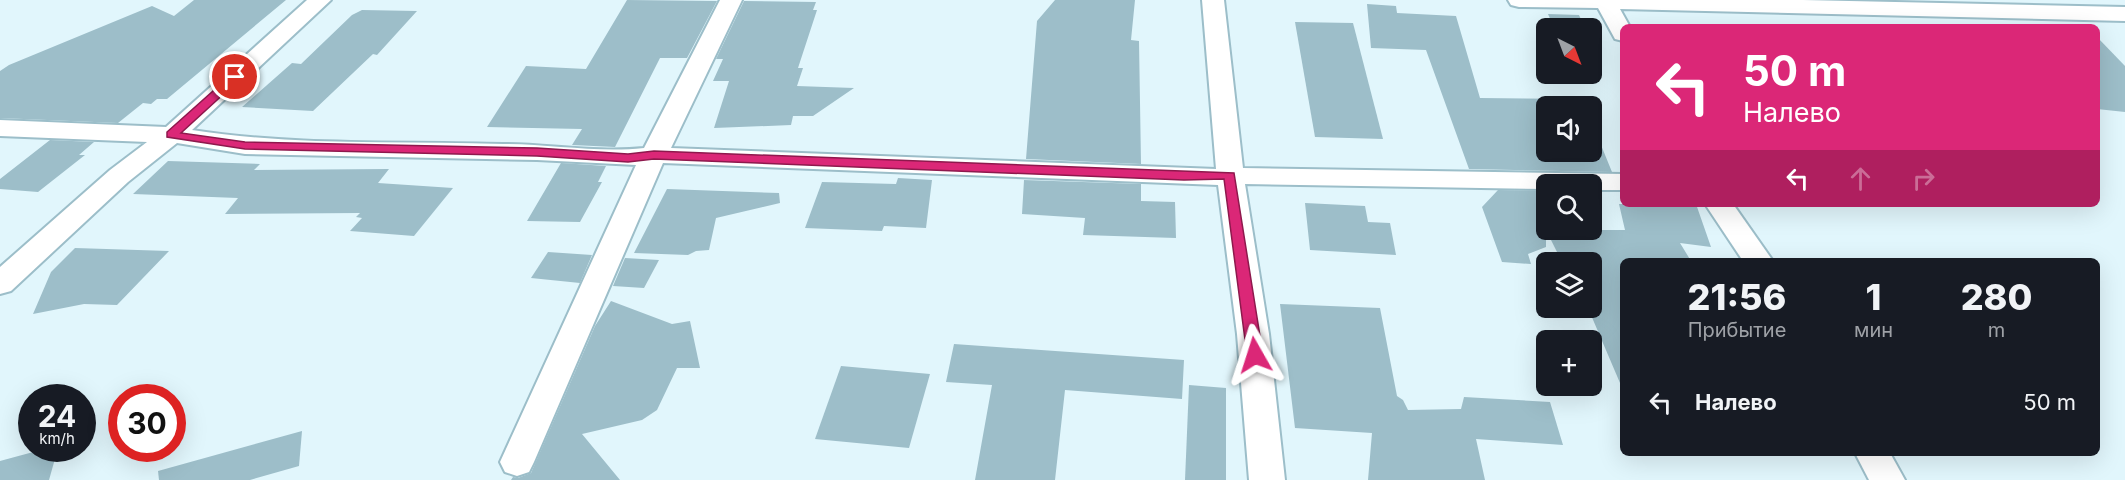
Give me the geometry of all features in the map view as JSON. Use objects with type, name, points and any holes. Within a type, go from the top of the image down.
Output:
[{"type":"street","points":[[0,284],[119,176],[172,135],[320,0]]},
{"type":"street","points":[[517,462],[654,155],[731,0]]},
{"type":"street","points":[[1214,0],[1230,175],[1253,334],[1267,480]]},
{"type":"street","points":[[1519,0],[2125,14]]},
{"type":"street","points":[[1596,2],[1620,30]]},
{"type":"street","points":[[0,128],[172,135],[245,146],[537,152],[628,158],[654,155],[1184,176],[1620,182]]},
{"type":"street","points":[[1721,207],[1756,258]]},
{"type":"street","points":[[1874,456],[1887,480]]},
{"type":"building","points":[[194,0],[286,0],[167,99],[157,99],[151,104],[143,103],[118,123],[0,118],[0,71],[9,65],[152,6],[174,16]]},
{"type":"building","points":[[627,0],[717,1],[687,58],[660,58],[615,147],[572,145],[582,129],[487,127],[526,66],[586,69]]},
{"type":"building","points":[[1055,0],[1135,0],[1131,40],[1139,41],[1141,164],[1026,159],[1037,21]]},
{"type":"building","points":[[744,1],[816,2],[813,10],[817,10],[798,68],[803,68],[797,86],[854,88],[813,116],[793,116],[791,125],[714,128],[729,81],[713,81],[723,59],[716,59]]},
{"type":"building","points":[[1367,4],[1396,6],[1397,13],[1456,16],[1480,98],[1536,99],[1536,162],[1602,162],[1602,148],[1612,172],[1469,169],[1426,50],[1371,48]]},
{"type":"building","points":[[362,10],[417,11],[377,55],[373,54],[313,111],[242,107],[292,63],[301,64],[352,15]]},
{"type":"building","points":[[1548,14],[1579,15],[1580,18],[1550,18]]},
{"type":"building","points":[[1295,22],[1353,23],[1383,139],[1315,137]]},
{"type":"building","points":[[2100,40],[2125,66],[2125,112],[2100,109]]},
{"type":"building","points":[[50,140],[94,142],[79,155],[85,155],[38,192],[0,189],[0,179]]},
{"type":"building","points":[[168,161],[260,164],[254,170],[389,169],[378,183],[453,188],[414,236],[350,231],[362,218],[356,217],[360,213],[225,214],[238,198],[133,194]]},
{"type":"building","points":[[561,163],[606,166],[598,182],[602,182],[580,222],[527,221]]},
{"type":"building","points":[[898,178],[932,180],[926,228],[884,226],[882,231],[805,228],[822,182],[896,184]]},
{"type":"building","points":[[1024,180],[1141,184],[1141,201],[1175,202],[1176,238],[1083,235],[1085,218],[1022,214]]},
{"type":"building","points":[[667,189],[779,193],[780,203],[716,218],[709,250],[696,251],[688,255],[634,253]]},
{"type":"building","points":[[1498,190],[1536,191],[1536,240],[1546,240],[1546,247],[1528,254],[1531,264],[1502,262],[1482,207]]},
{"type":"building","points":[[1305,203],[1365,206],[1368,222],[1390,223],[1396,255],[1310,250]]},
{"type":"building","points":[[1619,204],[1620,207],[1697,207],[1711,247],[1680,243],[1689,258],[1620,258],[1620,383],[1602,341],[1602,330],[1597,330],[1592,318],[1602,318],[1602,252],[1557,252],[1551,240],[1602,240],[1602,230],[1625,230]]},
{"type":"building","points":[[75,248],[169,251],[117,305],[84,304],[33,314],[51,272]]},
{"type":"building","points":[[548,252],[592,255],[580,283],[531,278]]},
{"type":"building","points":[[625,258],[659,260],[644,288],[613,286]]},
{"type":"building","points":[[611,301],[672,324],[690,321],[700,368],[677,368],[657,410],[642,420],[582,434],[620,480],[511,480],[513,477],[518,478],[531,473],[595,326]]},
{"type":"building","points":[[1280,304],[1380,308],[1397,396],[1403,400],[1408,410],[1461,409],[1464,397],[1550,402],[1563,445],[1476,439],[1485,480],[1368,480],[1372,433],[1295,428]]},
{"type":"building","points":[[954,344],[1184,360],[1182,399],[1065,390],[1055,480],[975,480],[992,385],[946,382]]},
{"type":"building","points":[[841,366],[930,374],[909,448],[815,439]]},
{"type":"building","points":[[1189,385],[1226,388],[1226,480],[1185,480]]},
{"type":"building","points":[[302,431],[299,466],[250,480],[159,480],[158,471]]},
{"type":"building","points":[[18,456],[18,462],[54,462],[49,480],[0,480],[0,461]]},
{"type":"route","points":[[235,77],[172,135],[245,146],[421,148],[628,158],[654,155],[1208,177],[1230,175],[1255,355]]}]
